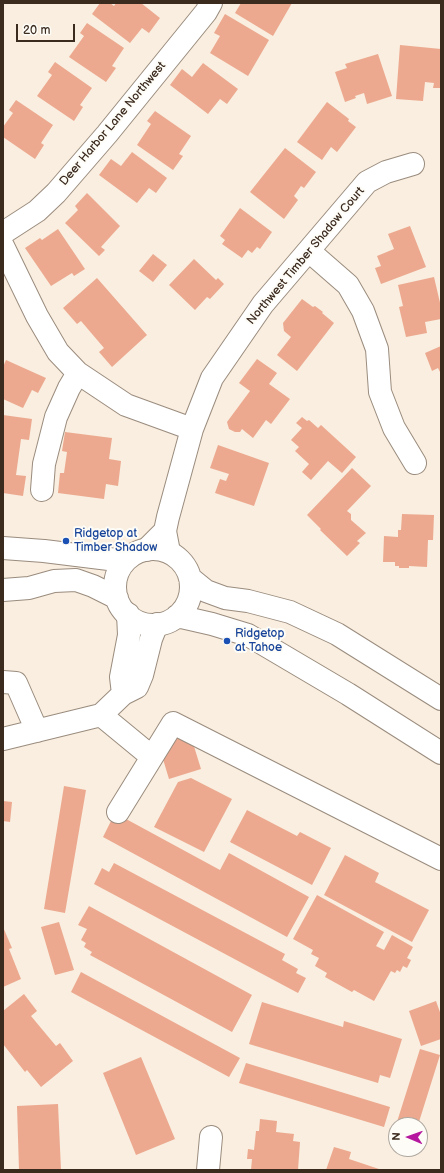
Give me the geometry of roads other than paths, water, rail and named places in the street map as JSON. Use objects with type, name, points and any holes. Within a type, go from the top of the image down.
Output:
[{"type":"street","name":"Deer Harbor Lane Northwest","points":[[3,233],[37,211],[56,193],[112,128],[206,12],[211,3]]},
{"type":"street","name":"Northwest Timber Shadow Court","points":[[169,552],[165,531],[192,429],[212,378],[263,304],[367,182],[386,172],[413,164]]},
{"type":"street","points":[[3,246],[40,322],[58,352],[78,373],[126,405],[192,429]]},
{"type":"street","points":[[309,251],[348,285],[363,311],[377,349],[380,392],[394,428],[415,464]]},
{"type":"street","points":[[42,490],[44,464],[56,417],[69,388],[78,373]]},
{"type":"street","points":[[146,550],[165,531]]},
{"type":"street","points":[[3,548],[44,551],[125,561]]},
{"type":"street","points":[[3,590],[29,588],[54,581],[76,580],[93,586],[122,606],[142,623],[157,624],[166,622],[177,616],[189,599],[191,589],[190,578],[186,568],[179,558],[169,552],[157,549],[146,550],[135,554],[125,561],[119,572],[116,585],[122,606],[129,635],[121,678],[123,694]]},
{"type":"street","points":[[190,578],[206,591],[225,598],[248,601],[290,612],[336,634],[441,699]]},
{"type":"street","points":[[177,616],[212,624],[248,635],[348,694],[441,753]]},
{"type":"street","points":[[3,739],[101,715],[123,694],[137,687],[157,624]]},
{"type":"street","points":[[3,682],[16,683],[37,731]]},
{"type":"street","points":[[101,715],[152,757]]},
{"type":"street","points":[[118,812],[173,723],[441,859]]},
{"type":"street","points":[[208,1170],[211,1137]]},
{"type":"place","name":"Ridgetop at Timber Shadow","points":[[66,541]]},
{"type":"place","name":"Ridgetop at Tahoe","points":[[227,641]]}]
